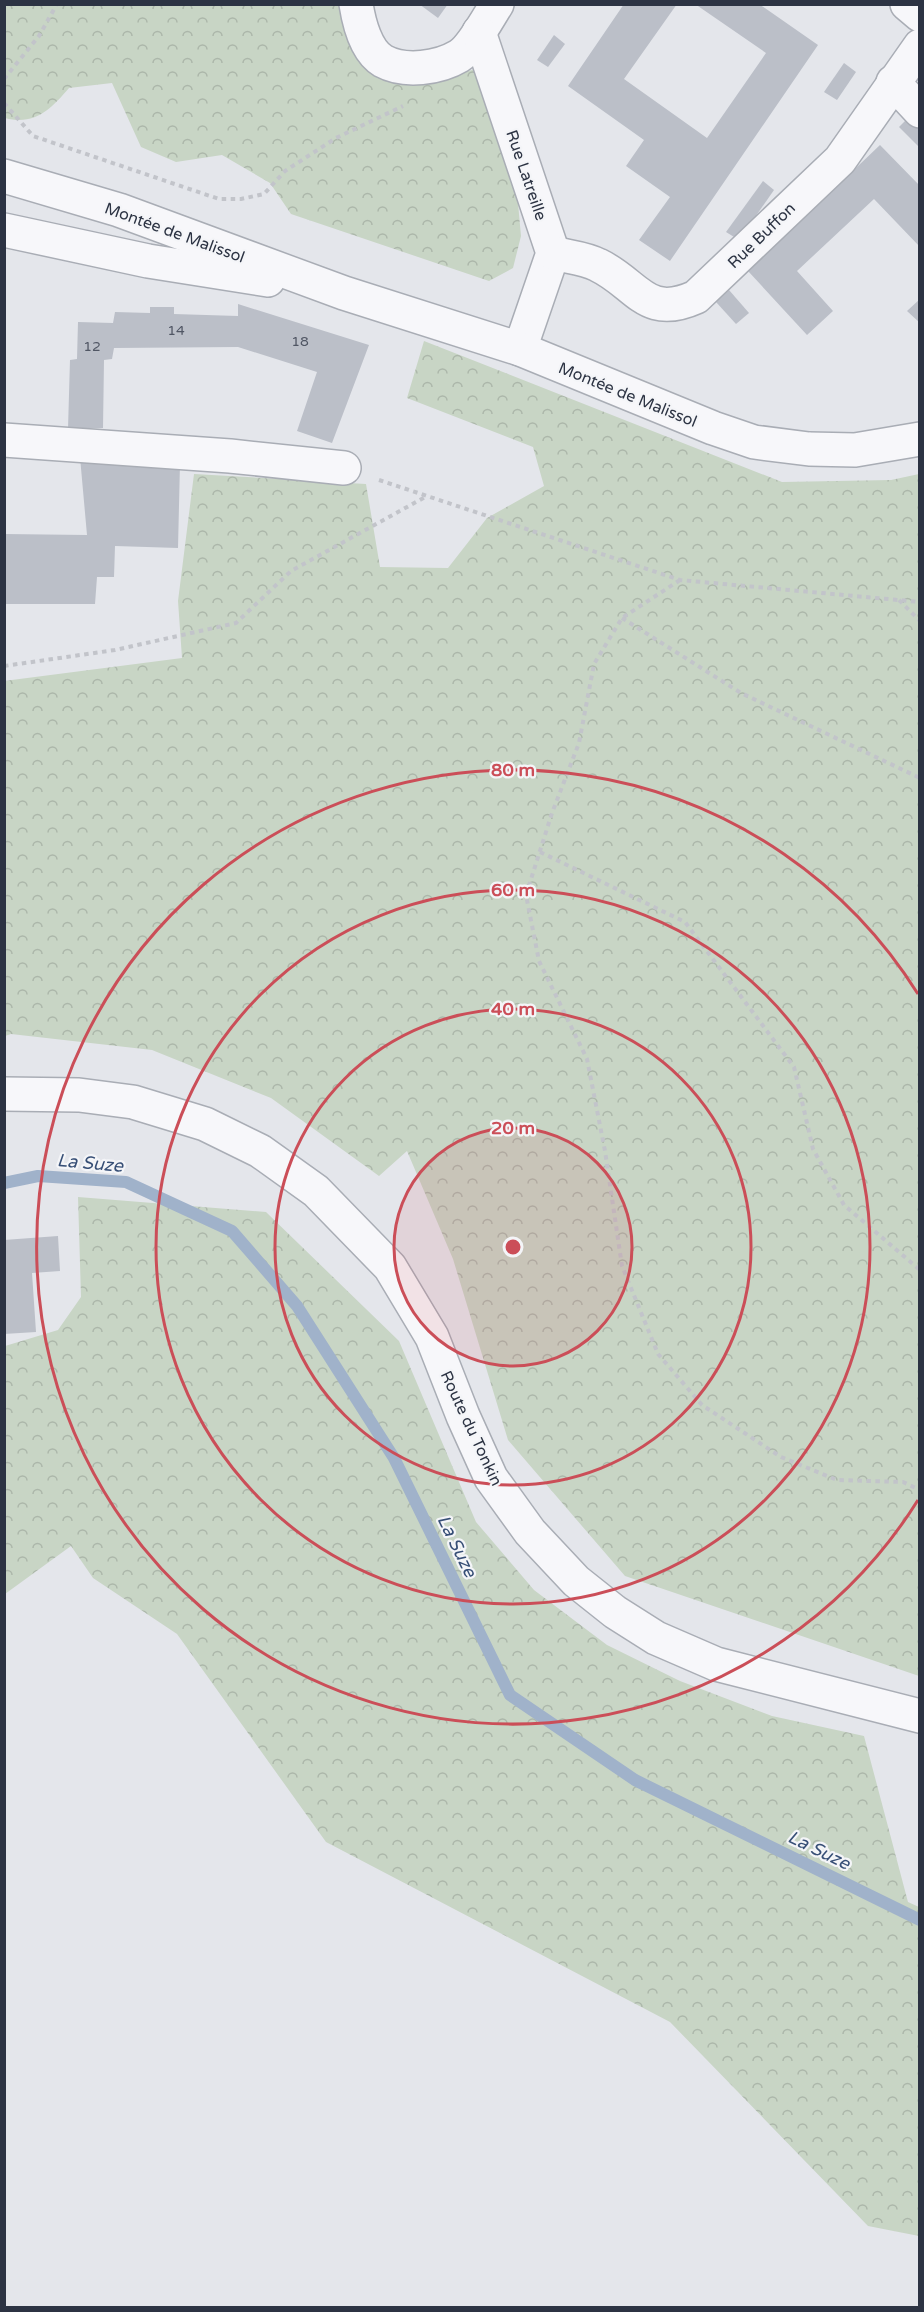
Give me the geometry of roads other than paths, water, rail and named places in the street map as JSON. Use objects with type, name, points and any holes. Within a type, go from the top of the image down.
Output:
[{"type":"street","points":[[356,4],[365,41],[383,61],[410,68],[436,66],[461,55],[497,4]]},
{"type":"street","points":[[907,4],[920,15]]},
{"type":"street","name":"Rue Latreille","points":[[479,32],[553,253]]},
{"type":"street","name":"Rue Buffon","points":[[553,253],[596,263],[616,275],[644,298],[658,304],[678,305],[696,297],[840,160],[920,46]]},
{"type":"street","points":[[893,82],[920,111]]},
{"type":"street","name":"Montée de Malissol","points":[[4,176],[119,210],[344,293],[520,349],[713,428],[754,442],[809,449],[855,450],[920,438]]},
{"type":"street","name":"Montée de Malissol","points":[[4,230],[148,261],[344,293]]},
{"type":"street","points":[[520,349],[553,253]]},
{"type":"street","points":[[4,440],[230,456],[344,468]]},
{"type":"street","name":"Route du Tonkin","points":[[4,1094],[79,1095],[134,1102],[205,1124],[260,1151],[316,1191],[390,1267],[432,1337],[463,1416],[491,1478],[530,1532],[576,1581],[615,1612],[656,1638],[716,1664],[920,1716]]},
{"type":"waterway","name":"La Suze","points":[[4,1183],[38,1176],[126,1182],[232,1231],[297,1306],[394,1458],[510,1695],[635,1780],[920,1920]]}]
